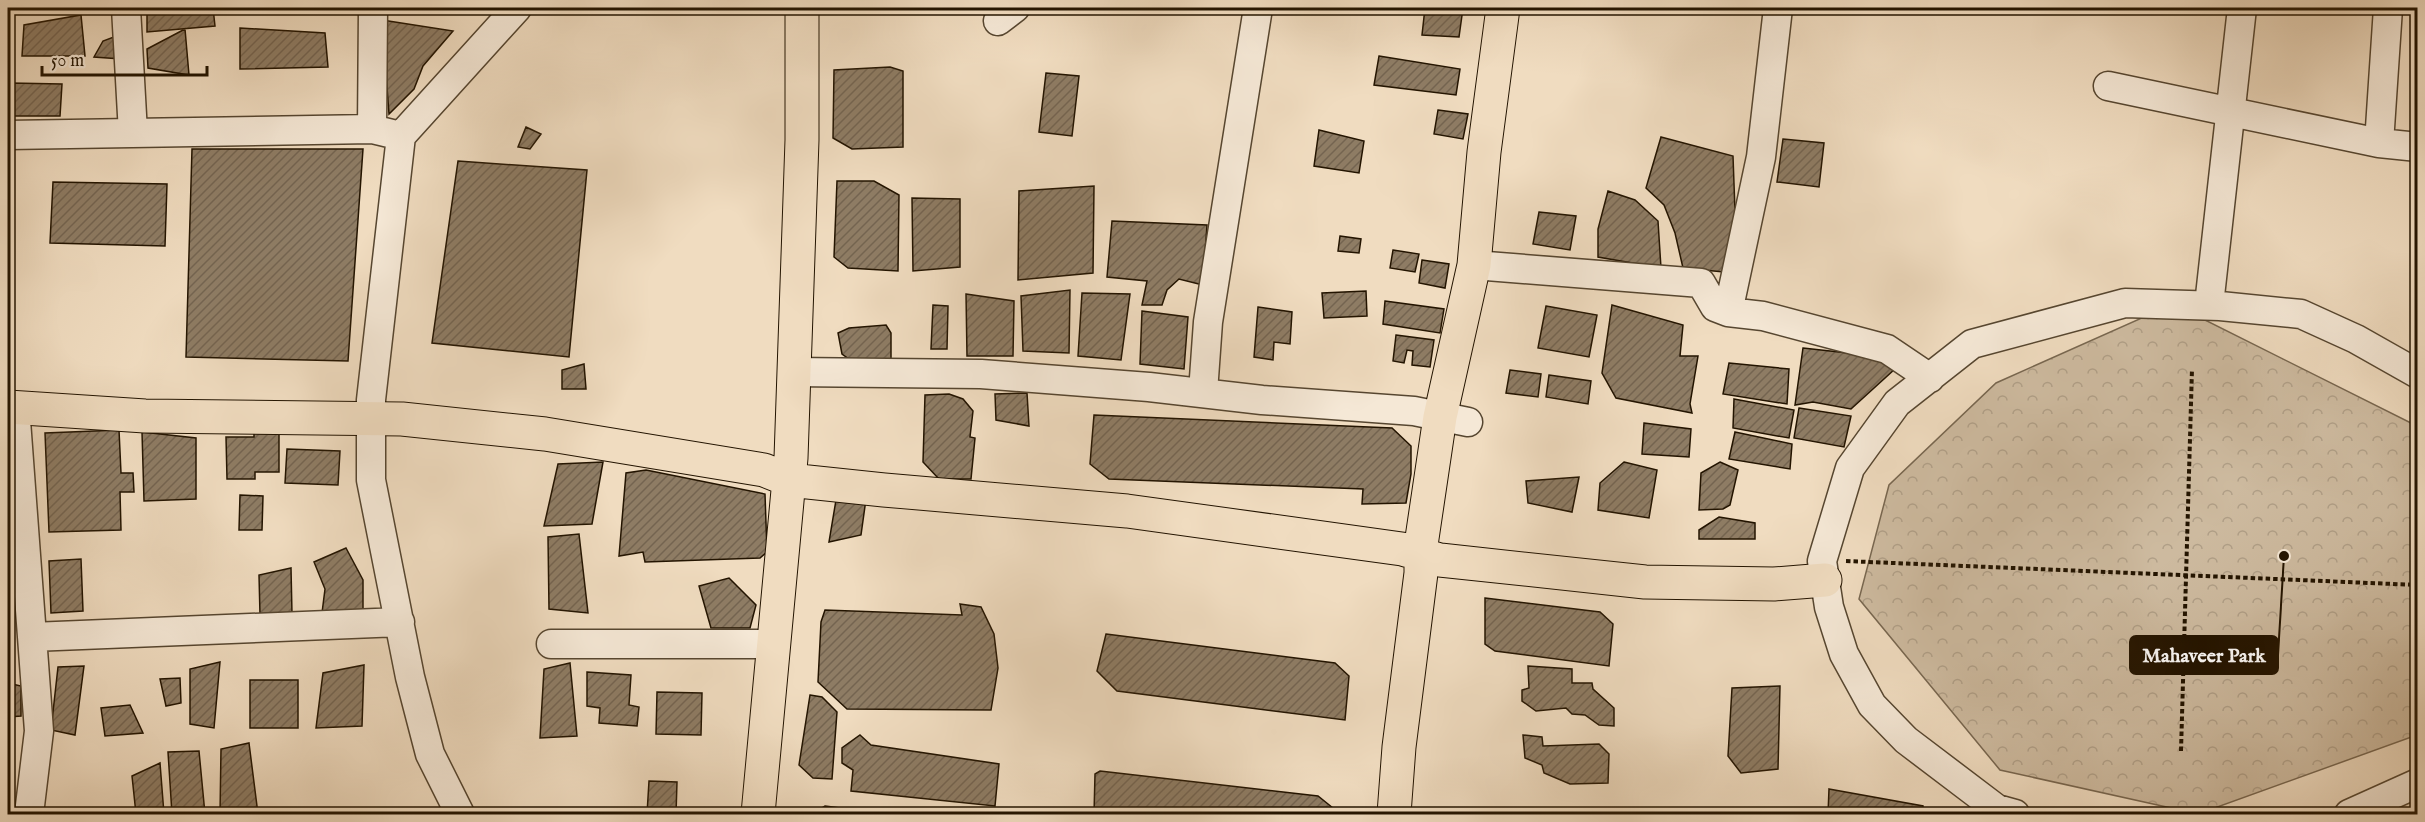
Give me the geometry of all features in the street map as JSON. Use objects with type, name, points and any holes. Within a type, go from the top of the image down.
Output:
[{"type":"main road","points":[[758,814],[767,710],[776,644],[789,480],[802,140],[802,8]]},
{"type":"main road","points":[[1394,814],[1421,555],[1454,419],[1474,265],[1484,152],[1503,8]]},
{"type":"main road","points":[[11,407],[145,416],[371,418],[545,434],[765,470],[789,480],[1127,511],[1402,549],[1440,560],[1645,582],[1774,584],[1824,570]]},
{"type":"street","points":[[126,8],[133,133]]},
{"type":"street","points":[[372,129],[373,8]]},
{"type":"street","points":[[460,814],[430,753],[410,678],[371,480],[371,400],[401,136],[518,8]]},
{"type":"street","points":[[1203,392],[1208,322],[1258,8]]},
{"type":"street","points":[[1728,312],[1761,157],[1778,8]]},
{"type":"street","points":[[2209,305],[2242,8]]},
{"type":"street","points":[[2379,143],[2388,8]]},
{"type":"street","points":[[2108,86],[2379,143],[2418,147]]},
{"type":"street","points":[[8,135],[372,129],[401,136]]},
{"type":"street","points":[[1474,265],[1701,283],[1715,308],[1728,312],[1763,316],[1887,349],[1929,378]]},
{"type":"street","points":[[2014,814],[1997,810],[1906,740],[1872,705],[1844,654],[1829,607],[1824,570],[1850,468],[1898,403],[1972,344],[2126,303],[2209,305],[2301,314],[2356,339],[2418,374]]},
{"type":"street","points":[[793,372],[981,374],[1203,392],[1262,400],[1414,411],[1454,419]]},
{"type":"street","points":[[11,407],[39,730],[28,814]]},
{"type":"street","points":[[32,637],[400,622]]},
{"type":"street","points":[[551,644],[776,644]]},
{"type":"street","points":[[2349,814],[2418,783]]},
{"type":"path","points":[[2181,750],[2192,369]]},
{"type":"path","points":[[1824,570],[2186,575],[2418,585]]},
{"type":"green space","points":[[2173,304],[2417,426],[2417,735],[2198,814],[2000,770],[1859,599],[1889,485],[1996,383]]},
{"type":"building","points":[[147,8],[213,8],[215,26],[147,32]]},
{"type":"building","points":[[1425,8],[1463,8],[1459,37],[1422,35]]},
{"type":"building","points":[[81,15],[85,56],[22,56],[24,25]]},
{"type":"building","points":[[382,20],[453,31],[423,66],[414,89],[389,114]]},
{"type":"building","points":[[240,28],[325,33],[328,67],[240,69]]},
{"type":"building","points":[[185,29],[189,75],[148,68],[147,49]]},
{"type":"building","points":[[119,35],[121,59],[94,57],[103,41]]},
{"type":"building","points":[[1379,56],[1460,69],[1456,95],[1374,85]]},
{"type":"building","points":[[890,67],[903,71],[903,147],[852,149],[833,138],[834,70]]},
{"type":"building","points":[[1046,73],[1079,76],[1072,136],[1039,132]]},
{"type":"building","points":[[10,83],[62,84],[60,116],[10,116]]},
{"type":"building","points":[[1438,110],[1468,114],[1463,139],[1434,134]]},
{"type":"building","points":[[526,127],[541,134],[530,149],[518,147]]},
{"type":"building","points":[[1319,130],[1364,141],[1359,173],[1314,166]]},
{"type":"building","points":[[1661,137],[1733,156],[1734,273],[1683,268],[1675,233],[1664,205],[1646,188]]},
{"type":"building","points":[[1783,139],[1824,143],[1819,187],[1777,182]]},
{"type":"building","points":[[192,149],[363,149],[348,361],[186,357]]},
{"type":"building","points":[[458,161],[587,170],[569,357],[432,343]]},
{"type":"building","points":[[837,181],[874,181],[899,195],[898,271],[848,268],[834,257]]},
{"type":"building","points":[[53,182],[167,184],[165,246],[50,243]]},
{"type":"building","points":[[1094,186],[1093,273],[1018,280],[1019,191]]},
{"type":"building","points":[[1608,191],[1635,200],[1658,221],[1661,268],[1598,257],[1598,229]]},
{"type":"building","points":[[912,198],[960,199],[960,267],[913,271]]},
{"type":"building","points":[[1539,212],[1576,216],[1570,250],[1533,244]]},
{"type":"building","points":[[1112,221],[1207,225],[1203,285],[1179,279],[1167,290],[1162,305],[1142,305],[1147,281],[1107,277]]},
{"type":"building","points":[[1340,236],[1361,239],[1359,253],[1338,251]]},
{"type":"building","points":[[1393,250],[1419,254],[1415,272],[1390,268]]},
{"type":"building","points":[[1422,260],[1449,264],[1445,288],[1419,283]]},
{"type":"building","points":[[1070,290],[1069,353],[1023,351],[1021,296]]},
{"type":"building","points":[[1366,291],[1367,316],[1324,318],[1322,293]]},
{"type":"building","points":[[1082,293],[1130,294],[1121,360],[1078,356]]},
{"type":"building","points":[[966,294],[1014,301],[1013,356],[967,356]]},
{"type":"building","points":[[1385,301],[1444,309],[1440,333],[1383,324]]},
{"type":"building","points":[[933,305],[948,306],[947,349],[931,349]]},
{"type":"building","points":[[1612,305],[1683,325],[1680,356],[1698,356],[1690,404],[1692,413],[1616,398],[1602,373]]},
{"type":"building","points":[[1546,306],[1597,315],[1589,357],[1538,348]]},
{"type":"building","points":[[1258,307],[1292,312],[1290,344],[1274,342],[1273,360],[1254,357]]},
{"type":"building","points":[[1142,311],[1188,317],[1184,369],[1140,364]]},
{"type":"building","points":[[886,325],[891,333],[891,359],[849,359],[842,354],[838,333],[849,328]]},
{"type":"building","points":[[1396,335],[1434,340],[1430,367],[1412,365],[1413,351],[1407,350],[1404,363],[1393,361]]},
{"type":"building","points":[[1803,348],[1884,357],[1896,368],[1851,409],[1813,402],[1795,405]]},
{"type":"building","points":[[1729,363],[1789,369],[1787,404],[1723,394]]},
{"type":"building","points":[[584,364],[586,389],[562,389],[562,370]]},
{"type":"building","points":[[1510,370],[1541,374],[1538,397],[1506,393]]},
{"type":"building","points":[[1549,375],[1591,381],[1588,404],[1546,397]]},
{"type":"building","points":[[1027,393],[1029,426],[996,420],[995,394]]},
{"type":"building","points":[[949,394],[963,399],[973,411],[970,437],[975,438],[971,479],[939,479],[923,462],[925,395]]},
{"type":"building","points":[[1734,399],[1794,410],[1789,438],[1733,428]]},
{"type":"building","points":[[1799,408],[1851,416],[1844,447],[1794,438]]},
{"type":"building","points":[[1094,415],[1392,428],[1411,446],[1411,474],[1406,503],[1362,504],[1363,489],[1109,479],[1090,464]]},
{"type":"building","points":[[1644,423],[1691,429],[1689,457],[1642,454]]},
{"type":"building","points":[[254,429],[279,429],[279,472],[255,472],[255,479],[227,479],[226,437],[254,437]]},
{"type":"building","points":[[119,430],[121,473],[133,473],[134,492],[120,492],[121,530],[49,532],[45,433]]},
{"type":"building","points":[[142,432],[196,438],[196,499],[144,501]]},
{"type":"building","points":[[1735,432],[1792,444],[1790,469],[1729,459]]},
{"type":"building","points":[[287,449],[340,451],[338,485],[285,483]]},
{"type":"building","points":[[603,462],[592,524],[544,526],[558,464]]},
{"type":"building","points":[[1624,462],[1657,470],[1649,518],[1598,510],[1600,483]]},
{"type":"building","points":[[1720,462],[1738,470],[1730,505],[1723,509],[1699,510],[1701,473]]},
{"type":"building","points":[[646,470],[765,494],[767,552],[760,558],[645,562],[643,552],[619,556],[626,473]]},
{"type":"building","points":[[1579,477],[1572,512],[1528,503],[1526,481]]},
{"type":"building","points":[[837,494],[866,499],[861,535],[829,542]]},
{"type":"building","points":[[240,495],[263,496],[262,530],[239,530]]},
{"type":"building","points":[[1719,517],[1755,523],[1755,539],[1699,539],[1699,530]]},
{"type":"building","points":[[579,534],[588,613],[549,609],[548,537]]},
{"type":"building","points":[[346,548],[363,580],[363,611],[322,613],[325,589],[314,562]]},
{"type":"building","points":[[81,559],[83,611],[51,613],[49,561]]},
{"type":"building","points":[[291,568],[292,614],[260,615],[259,575]]},
{"type":"building","points":[[729,578],[756,605],[750,628],[711,628],[699,586]]},
{"type":"building","points":[[1485,598],[1600,612],[1613,624],[1609,666],[1495,651],[1485,644]]},
{"type":"building","points":[[960,604],[981,607],[994,634],[998,668],[991,710],[847,709],[818,682],[821,622],[825,610],[962,615]]},
{"type":"building","points":[[1106,634],[1335,663],[1349,676],[1345,720],[1117,691],[1097,671]]},
{"type":"building","points":[[220,662],[214,728],[190,724],[190,669]]},
{"type":"building","points":[[570,663],[577,736],[540,738],[544,669]]},
{"type":"building","points":[[364,665],[362,726],[316,728],[323,673]]},
{"type":"building","points":[[84,666],[75,735],[51,730],[58,667]]},
{"type":"building","points":[[1528,666],[1572,669],[1572,683],[1592,683],[1593,689],[1614,708],[1614,726],[1599,725],[1585,715],[1572,714],[1566,708],[1536,711],[1522,701],[1522,690],[1529,688]]},
{"type":"building","points":[[587,672],[631,675],[629,705],[639,707],[637,726],[599,723],[600,708],[587,706]]},
{"type":"building","points":[[180,678],[181,703],[166,706],[160,679]]},
{"type":"building","points":[[250,680],[298,680],[298,728],[250,728]]},
{"type":"building","points":[[8,683],[21,686],[21,716],[8,717]]},
{"type":"building","points":[[1780,686],[1778,769],[1741,773],[1728,756],[1732,688]]},
{"type":"building","points":[[657,692],[702,693],[701,735],[656,734]]},
{"type":"building","points":[[810,695],[822,697],[837,712],[832,779],[813,778],[799,765]]},
{"type":"building","points":[[130,705],[143,733],[105,736],[101,708]]},
{"type":"building","points":[[860,735],[871,745],[999,764],[995,806],[851,791],[853,770],[842,763],[842,748]]},
{"type":"building","points":[[1523,735],[1542,737],[1543,746],[1599,744],[1609,754],[1608,783],[1570,784],[1544,773],[1542,765],[1525,758]]},
{"type":"building","points":[[249,743],[258,814],[220,814],[221,749]]},
{"type":"building","points":[[199,751],[205,814],[172,814],[168,752]]},
{"type":"building","points":[[160,763],[164,814],[136,814],[132,776]]},
{"type":"building","points":[[1100,771],[1318,796],[1333,808],[1333,814],[1094,814],[1095,774]]},
{"type":"building","points":[[649,781],[677,782],[676,814],[647,814]]},
{"type":"building","points":[[1829,789],[1923,806],[1923,814],[1828,814]]},
{"type":"building","points":[[825,806],[886,814],[816,814]]},
{"type":"place","name":"Mahaveer Park","points":[[2284,556]]}]
